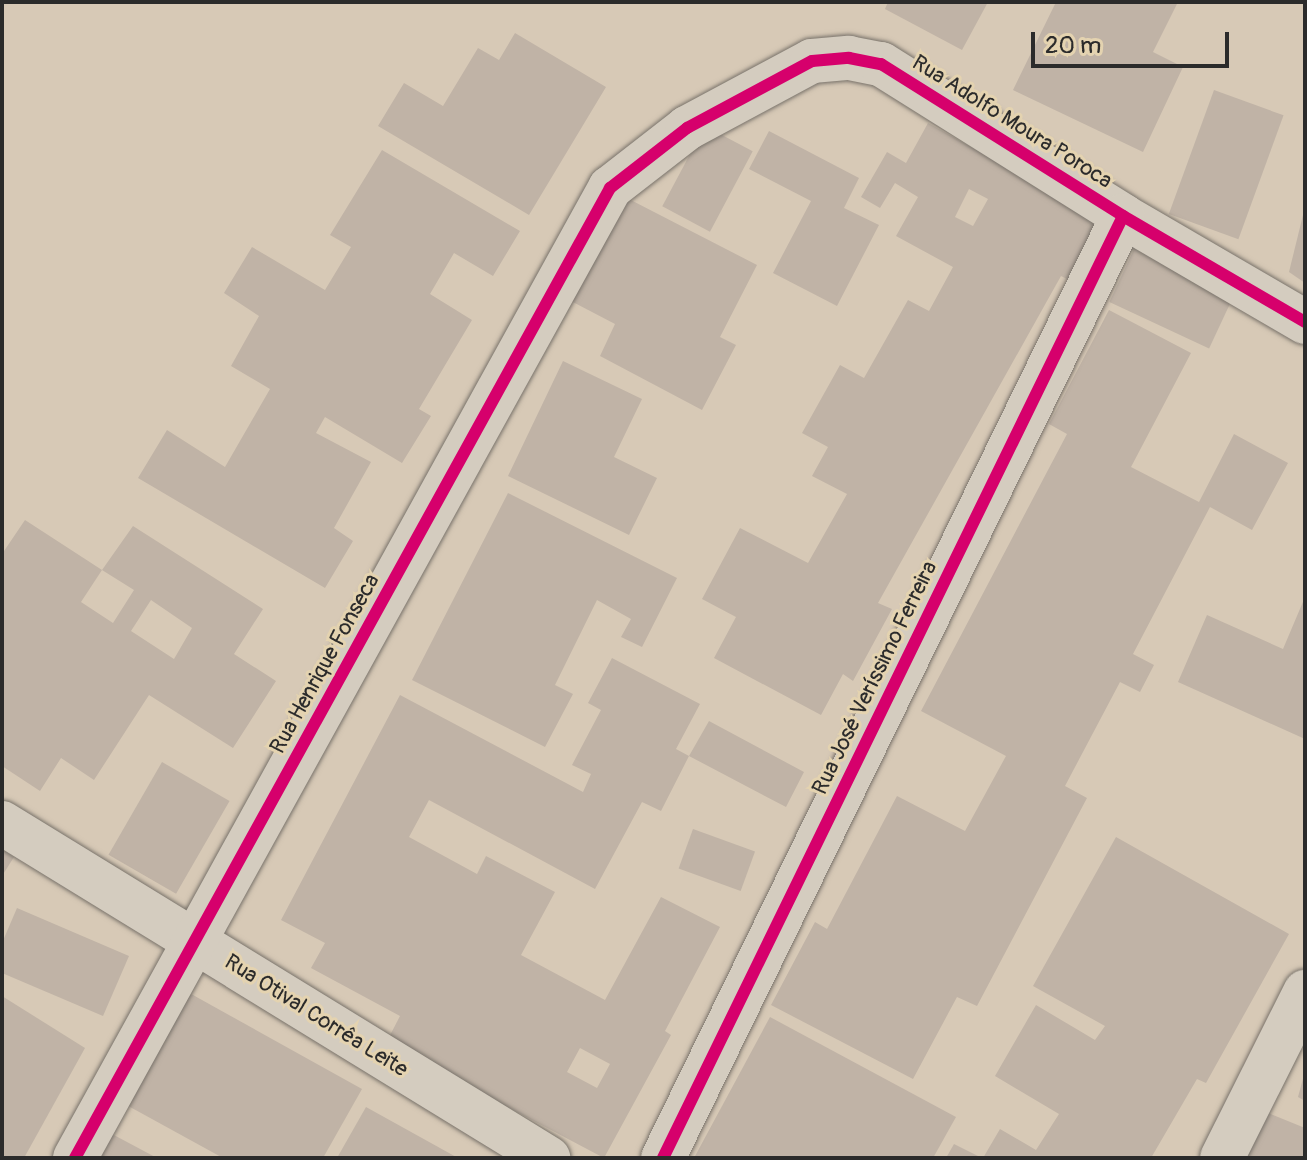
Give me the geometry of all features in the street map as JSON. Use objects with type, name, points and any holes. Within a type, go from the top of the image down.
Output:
[{"type":"street","name":"Rua Adolfo Moura Poroca","points":[[610,188],[687,128],[772,79],[812,61],[849,58],[881,64],[920,84],[1123,216],[1305,322]]},
{"type":"street","name":"Rua Henrique Fonseca","points":[[75,1158],[610,188]]},
{"type":"street","name":"Rua José Veríssimo Ferreira","points":[[663,1158],[1123,216]]},
{"type":"street","name":"Rua Otival Corrêa Leite","points":[[2,823],[548,1158]]},
{"type":"street","points":[[1222,1158],[1305,992]]},
{"type":"building","points":[[888,2],[988,2],[962,50],[885,9]]},
{"type":"building","points":[[1056,2],[1178,2],[1153,52],[1183,67],[1143,152],[1013,90]]},
{"type":"building","points":[[515,33],[606,87],[529,215],[378,126],[404,83],[443,106],[478,48],[499,60]]},
{"type":"building","points":[[1214,90],[1284,115],[1238,239],[1169,214]]},
{"type":"building","points":[[928,123],[1102,220],[1069,280],[1061,276],[878,603],[892,609],[853,681],[843,674],[821,715],[714,658],[736,617],[702,599],[740,528],[808,563],[847,494],[812,476],[828,447],[802,433],[840,365],[864,378],[908,300],[929,311],[953,267],[896,236],[918,197],[895,183],[880,208],[861,197],[887,152],[906,163]],"holes":[[[969,189],[988,199],[973,226],[955,217]]]},
{"type":"building","points":[[705,126],[753,151],[710,232],[662,206]]},
{"type":"building","points":[[769,131],[859,178],[844,208],[879,225],[837,306],[773,273],[811,201],[749,169]]},
{"type":"building","points":[[382,150],[520,231],[493,276],[454,253],[430,294],[472,320],[419,409],[431,416],[402,463],[325,417],[316,433],[371,462],[334,528],[353,541],[325,588],[138,478],[167,430],[225,467],[270,389],[231,366],[259,316],[224,293],[252,247],[325,290],[351,247],[330,235]]},
{"type":"building","points":[[623,196],[757,265],[720,337],[736,345],[702,410],[600,356],[615,324],[569,300]]},
{"type":"building","points":[[1305,211],[1305,283],[1289,272]]},
{"type":"building","points":[[1136,245],[1236,291],[1209,349],[1109,302]]},
{"type":"building","points":[[1109,310],[1191,353],[1131,467],[1199,502],[1234,434],[1288,463],[1252,530],[1210,507],[1133,654],[1154,665],[1140,692],[1120,682],[1065,786],[1087,798],[977,1006],[957,997],[913,1079],[771,1005],[815,922],[827,929],[897,796],[965,831],[1006,756],[921,711],[1067,434],[1049,424]]},
{"type":"building","points":[[563,361],[642,399],[614,457],[657,478],[629,535],[508,476]]},
{"type":"building","points":[[508,493],[677,578],[642,647],[621,637],[631,619],[597,600],[555,685],[573,694],[545,747],[412,680]]},
{"type":"building","points":[[25,520],[102,570],[133,526],[263,609],[234,654],[276,681],[233,748],[149,695],[94,780],[61,758],[40,791],[2,766],[2,554]],"holes":[[[102,570],[134,590],[113,623],[81,602]],[[151,600],[192,628],[174,659],[131,631]]]},
{"type":"building","points":[[1305,597],[1305,739],[1178,682],[1207,615],[1283,649]]},
{"type":"building","points":[[612,658],[700,704],[676,749],[689,756],[661,811],[642,802],[595,889],[429,800],[409,837],[477,874],[486,856],[555,892],[521,955],[605,1000],[661,897],[720,927],[665,1031],[671,1035],[604,1158],[386,1043],[400,1016],[311,968],[325,943],[281,920],[400,695],[583,792],[591,774],[572,765],[601,710],[588,703]],"holes":[[[580,1048],[610,1064],[597,1088],[567,1072]]]},
{"type":"building","points":[[709,721],[804,772],[786,807],[689,756]]},
{"type":"building","points":[[162,762],[230,801],[176,894],[108,855]]},
{"type":"building","points":[[693,829],[755,852],[741,891],[679,868]]},
{"type":"building","points":[[1116,837],[1289,934],[1206,1083],[1197,1079],[1151,1158],[983,1158],[1000,1129],[1036,1150],[1059,1114],[995,1076],[1036,1005],[1095,1040],[1105,1026],[1033,986]]},
{"type":"building","points":[[2,849],[14,857],[2,876]]},
{"type":"building","points":[[17,908],[129,956],[103,1016],[2,973],[2,943]]},
{"type":"building","points":[[184,990],[362,1089],[323,1158],[223,1158],[121,1102]]},
{"type":"building","points":[[2,996],[85,1048],[24,1158],[2,1158]]},
{"type":"building","points":[[770,1017],[956,1117],[933,1158],[694,1158]]},
{"type":"building","points":[[1305,1075],[1305,1101],[1298,1097]]},
{"type":"building","points":[[366,1107],[458,1158],[337,1158]]},
{"type":"building","points":[[1266,1112],[1305,1128],[1305,1158],[1247,1158]]},
{"type":"building","points":[[112,1134],[157,1158],[99,1158]]},
{"type":"building","points":[[954,1144],[982,1158],[946,1158]]},
{"type":"cycle path","points":[[75,1158],[610,188],[687,128],[812,61],[849,58],[881,64],[1123,216],[1305,322]]},
{"type":"cycle path","points":[[663,1158],[1123,216]]}]
